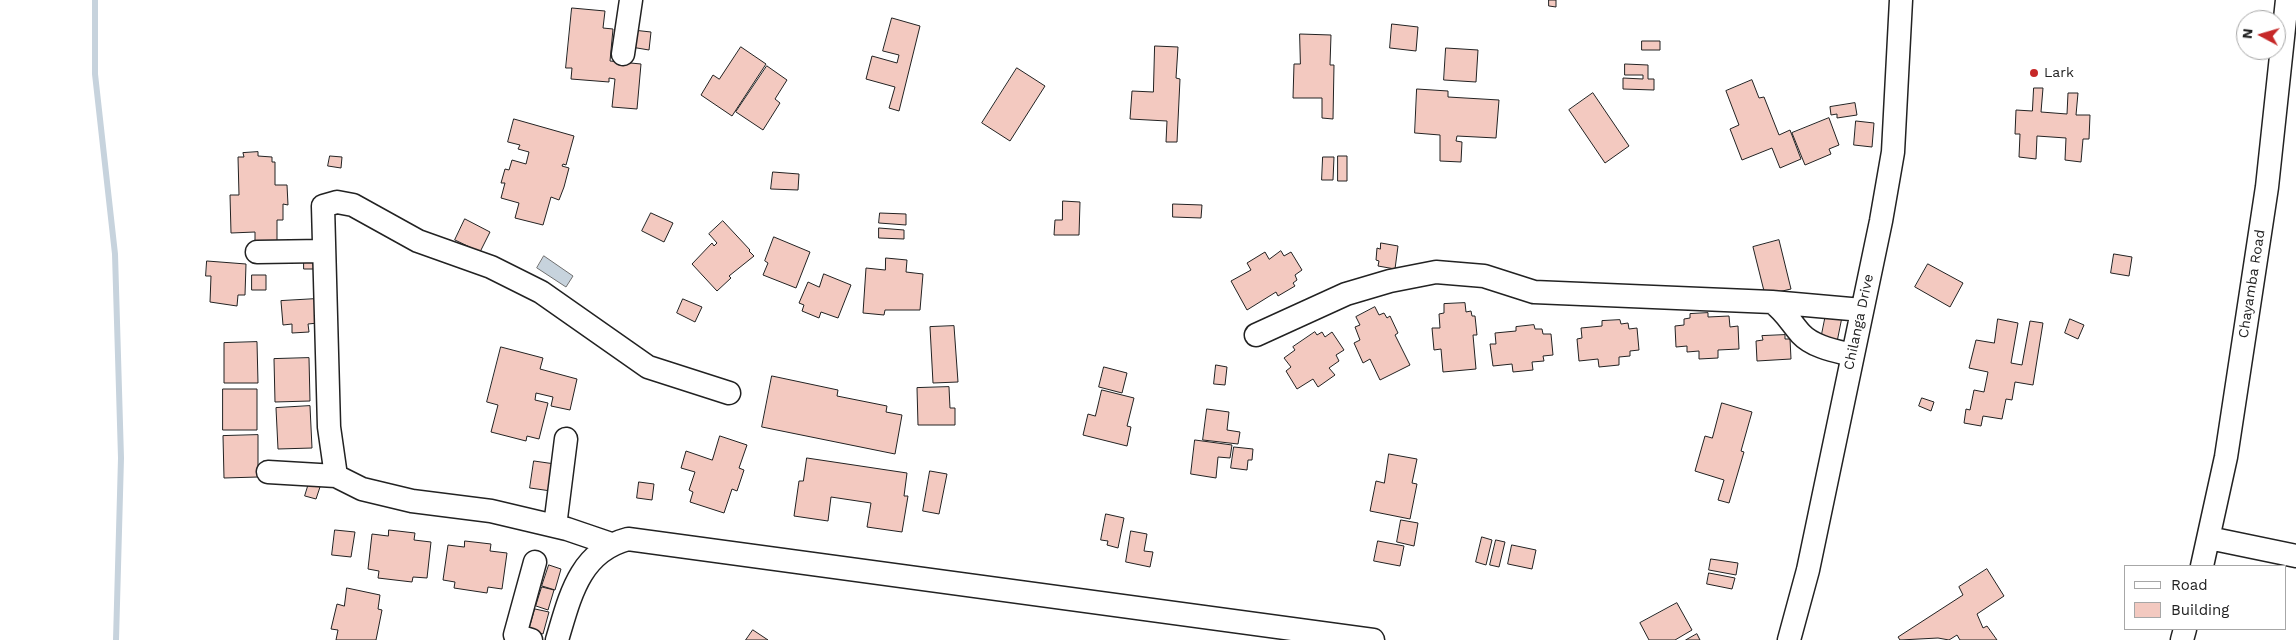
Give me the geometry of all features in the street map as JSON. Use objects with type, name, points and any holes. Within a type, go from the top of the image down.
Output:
[{"type":"street","points":[[623,54],[631,0]]},
{"type":"street","name":"Chilanga Drive","points":[[1789,640],[1808,570],[1893,152],[1901,0]]},
{"type":"street","name":"Chayamba Road","points":[[2202,565],[2210,538],[2226,457],[2267,187],[2286,0]]},
{"type":"street","points":[[336,476],[330,427],[323,206],[337,202],[377,217],[418,241],[491,267],[541,292],[648,368],[729,393]]},
{"type":"street","points":[[257,252],[324,251]]},
{"type":"street","points":[[1256,335],[1346,294],[1390,281],[1436,272],[1484,276],[1534,292],[1772,302],[1862,310]]},
{"type":"street","points":[[1772,302],[1783,310],[1802,335],[1820,346],[1852,355]]},
{"type":"street","points":[[555,526],[566,439]]},
{"type":"street","points":[[268,472],[336,476],[362,489],[412,501],[491,511],[555,526],[611,544]]},
{"type":"street","points":[[2210,538],[2296,556]]},
{"type":"street","points":[[557,640],[575,586],[596,554],[611,544],[628,539],[1373,640]]},
{"type":"street","points":[[520,638],[535,562]]},
{"type":"shaded area","points":[[544,256],[573,276],[566,287],[537,268]]},
{"type":"building","points":[[1549,0],[1556,0],[1556,7],[1549,6]]},
{"type":"building","points":[[572,8],[605,11],[603,28],[613,29],[610,61],[641,64],[637,109],[612,107],[615,79],[609,78],[609,82],[571,79],[572,68],[566,68]]},
{"type":"building","points":[[892,18],[920,26],[899,111],[889,108],[895,87],[866,79],[872,56],[897,63],[899,55],[883,51]]},
{"type":"building","points":[[1392,24],[1418,27],[1416,51],[1390,48]]},
{"type":"building","points":[[633,30],[651,32],[649,50],[631,47]]},
{"type":"building","points":[[1300,34],[1331,35],[1330,65],[1334,65],[1333,119],[1322,118],[1322,98],[1293,98],[1294,64],[1300,64]]},
{"type":"building","points":[[1642,41],[1660,41],[1660,50],[1642,50]]},
{"type":"building","points":[[1155,46],[1178,47],[1176,78],[1180,79],[1177,142],[1166,142],[1167,121],[1130,119],[1132,91],[1153,92]]},
{"type":"building","points":[[741,47],[766,64],[732,116],[701,95],[713,75],[719,79]]},
{"type":"building","points":[[1446,48],[1478,50],[1476,82],[1444,80]]},
{"type":"building","points":[[1625,64],[1648,65],[1648,79],[1654,79],[1654,90],[1623,89],[1623,78],[1643,79],[1643,75],[1625,75]]},
{"type":"building","points":[[767,66],[787,80],[775,99],[780,103],[763,130],[736,112]]},
{"type":"building","points":[[1017,68],[1045,86],[1010,141],[982,123]]},
{"type":"building","points":[[1752,80],[1759,98],[1764,97],[1779,135],[1790,130],[1801,159],[1780,168],[1772,148],[1742,160],[1730,129],[1739,125],[1726,91]]},
{"type":"building","points":[[2034,88],[2043,88],[2041,112],[2067,114],[2068,93],[2078,93],[2076,115],[2090,115],[2089,139],[2083,139],[2081,162],[2065,160],[2066,138],[2037,136],[2036,159],[2019,157],[2020,134],[2015,134],[2016,110],[2032,111]]},
{"type":"building","points":[[1417,89],[1448,91],[1448,97],[1499,100],[1496,138],[1457,136],[1456,141],[1462,142],[1461,162],[1440,161],[1440,135],[1415,133]]},
{"type":"building","points":[[1593,93],[1629,146],[1605,163],[1569,110]]},
{"type":"building","points":[[1855,103],[1857,115],[1837,118],[1837,114],[1831,115],[1830,107]]},
{"type":"building","points":[[1829,118],[1839,145],[1829,149],[1831,154],[1805,165],[1792,133]]},
{"type":"building","points":[[514,119],[574,136],[566,165],[563,164],[562,166],[569,168],[564,187],[559,200],[551,197],[543,225],[515,218],[519,203],[501,198],[505,183],[501,183],[505,169],[509,170],[512,160],[526,164],[529,152],[518,149],[520,145],[508,142]]},
{"type":"building","points":[[1856,121],[1874,123],[1872,147],[1854,145]]},
{"type":"building","points":[[258,152],[258,156],[272,157],[272,162],[275,162],[275,185],[287,185],[288,205],[283,204],[283,220],[277,220],[277,244],[255,244],[255,232],[231,233],[230,195],[239,195],[238,157],[244,157],[243,153]]},
{"type":"building","points":[[330,156],[342,157],[341,168],[328,166]]},
{"type":"building","points":[[1338,156],[1347,156],[1347,181],[1338,181]]},
{"type":"building","points":[[1323,157],[1334,157],[1333,180],[1322,180]]},
{"type":"building","points":[[773,172],[799,174],[798,190],[771,189]]},
{"type":"building","points":[[1063,201],[1080,202],[1079,235],[1054,235],[1055,220],[1062,220]]},
{"type":"building","points":[[1173,204],[1202,205],[1201,218],[1173,217]]},
{"type":"building","points":[[651,213],[673,223],[664,242],[642,231]]},
{"type":"building","points":[[880,213],[906,214],[906,225],[879,223]]},
{"type":"building","points":[[465,219],[490,232],[480,252],[455,240]]},
{"type":"building","points":[[723,221],[754,256],[729,276],[731,278],[717,291],[692,264],[712,243],[714,246],[717,243],[709,234]]},
{"type":"building","points":[[879,228],[904,230],[904,239],[879,238]]},
{"type":"building","points":[[774,237],[810,252],[796,288],[763,275],[768,263],[765,261]]},
{"type":"building","points":[[1779,240],[1791,289],[1765,295],[1753,247]]},
{"type":"building","points":[[1381,243],[1398,246],[1395,269],[1378,266],[1379,261],[1376,260],[1377,248],[1380,249]]},
{"type":"building","points":[[1281,251],[1284,256],[1291,252],[1302,270],[1295,275],[1297,280],[1293,283],[1295,286],[1278,296],[1276,292],[1247,310],[1231,281],[1251,270],[1247,263],[1265,252],[1269,259]]},
{"type":"building","points":[[2114,254],[2132,257],[2129,276],[2111,273]]},
{"type":"building","points":[[304,257],[314,257],[314,269],[304,269]]},
{"type":"building","points":[[886,258],[907,260],[906,272],[923,274],[920,310],[885,310],[884,315],[863,313],[866,268],[885,270]]},
{"type":"building","points":[[207,261],[246,264],[245,295],[238,295],[237,306],[210,302],[211,276],[206,276]]},
{"type":"building","points":[[1928,264],[1963,283],[1950,307],[1915,287]]},
{"type":"building","points":[[824,274],[851,285],[838,318],[821,312],[819,318],[802,311],[804,305],[799,303],[808,282],[819,287]]},
{"type":"building","points":[[252,275],[266,275],[266,290],[252,290]]},
{"type":"building","points":[[316,299],[318,323],[308,324],[309,332],[292,333],[292,324],[283,325],[281,301]]},
{"type":"building","points":[[683,299],[702,307],[695,322],[677,313]]},
{"type":"building","points":[[1465,303],[1466,312],[1471,311],[1472,316],[1475,316],[1477,335],[1473,335],[1476,369],[1443,372],[1441,349],[1434,350],[1432,328],[1440,328],[1439,314],[1444,313],[1444,304]]},
{"type":"building","points":[[1375,307],[1379,315],[1384,313],[1387,318],[1390,316],[1398,333],[1395,335],[1410,365],[1380,380],[1370,359],[1363,363],[1354,343],[1360,340],[1355,327],[1360,325],[1356,317]]},
{"type":"building","points":[[1708,313],[1708,317],[1729,316],[1730,327],[1738,326],[1739,349],[1718,350],[1718,358],[1699,359],[1699,351],[1687,352],[1687,346],[1676,347],[1675,326],[1684,325],[1684,319],[1690,318],[1690,314]]},
{"type":"building","points":[[1826,314],[1842,317],[1837,342],[1821,339]]},
{"type":"building","points":[[1998,319],[2018,323],[2011,363],[2022,365],[2030,321],[2043,323],[2033,385],[2015,382],[2012,400],[2006,399],[2002,419],[1983,416],[1981,426],[1964,423],[1966,409],[1970,410],[1974,390],[1984,392],[1988,372],[1969,368],[1976,340],[1994,343]]},
{"type":"building","points":[[2070,319],[2084,325],[2078,339],[2065,333]]},
{"type":"building","points":[[1620,320],[1621,324],[1628,323],[1629,329],[1637,328],[1639,350],[1630,351],[1630,356],[1619,357],[1619,365],[1599,367],[1598,359],[1579,361],[1577,339],[1582,338],[1581,328],[1602,326],[1602,321]]},
{"type":"building","points":[[1534,325],[1535,329],[1542,329],[1543,334],[1551,334],[1553,355],[1543,356],[1544,361],[1532,362],[1533,370],[1513,372],[1512,364],[1493,366],[1490,344],[1496,344],[1495,333],[1516,331],[1516,327]]},
{"type":"building","points":[[954,326],[958,382],[933,383],[930,327]]},
{"type":"building","points":[[1315,332],[1317,335],[1322,332],[1325,337],[1332,332],[1344,350],[1336,355],[1339,361],[1329,368],[1335,375],[1318,387],[1313,379],[1297,389],[1286,371],[1291,367],[1284,358],[1295,350],[1293,347]]},
{"type":"building","points":[[1785,335],[1785,339],[1790,339],[1791,359],[1757,361],[1756,341],[1763,340],[1762,336]]},
{"type":"building","points":[[257,342],[258,383],[224,383],[224,343]]},
{"type":"building","points":[[501,347],[543,358],[540,369],[577,379],[570,410],[551,406],[553,397],[536,393],[535,400],[548,403],[539,439],[527,436],[526,441],[491,432],[498,405],[487,402]]},
{"type":"building","points":[[309,358],[310,401],[275,402],[274,359]]},
{"type":"building","points":[[1216,365],[1227,367],[1225,385],[1214,384]]},
{"type":"building","points":[[1104,367],[1127,373],[1122,393],[1099,387]]},
{"type":"building","points":[[772,376],[838,390],[837,396],[887,406],[886,412],[902,415],[895,454],[762,427]]},
{"type":"building","points":[[949,387],[950,408],[955,408],[955,425],[918,425],[917,388]]},
{"type":"building","points":[[223,389],[257,389],[257,430],[223,430]]},
{"type":"building","points":[[1102,390],[1134,398],[1127,426],[1131,427],[1127,446],[1083,435],[1088,414],[1095,416]]},
{"type":"building","points":[[1922,398],[1934,402],[1931,411],[1919,406]]},
{"type":"building","points":[[1722,403],[1752,412],[1741,451],[1744,452],[1729,503],[1718,500],[1724,480],[1695,471],[1705,436],[1712,438]]},
{"type":"building","points":[[310,406],[312,448],[278,449],[276,408]]},
{"type":"building","points":[[1207,409],[1229,412],[1227,430],[1240,432],[1238,444],[1203,440]]},
{"type":"building","points":[[258,435],[258,477],[224,478],[223,436]]},
{"type":"building","points":[[720,436],[747,445],[739,468],[744,470],[737,491],[732,489],[724,513],[690,502],[693,492],[689,490],[695,472],[681,468],[686,451],[712,460]]},
{"type":"building","points":[[1195,440],[1232,445],[1230,458],[1218,457],[1216,478],[1191,474]]},
{"type":"building","points":[[1234,447],[1253,449],[1252,460],[1248,460],[1247,470],[1231,468]]},
{"type":"building","points":[[1389,454],[1417,459],[1412,483],[1417,484],[1410,519],[1370,511],[1376,481],[1384,483]]},
{"type":"building","points":[[807,458],[907,473],[904,496],[908,496],[902,532],[867,527],[871,503],[831,497],[828,521],[794,516],[799,481],[803,481]]},
{"type":"building","points":[[534,461],[555,464],[551,491],[530,488]]},
{"type":"building","points":[[930,471],[947,474],[939,514],[923,511]]},
{"type":"building","points":[[639,482],[654,484],[652,500],[637,498]]},
{"type":"building","points":[[309,483],[320,487],[316,499],[305,496]]},
{"type":"building","points":[[1106,514],[1124,518],[1118,548],[1107,545],[1108,541],[1101,540]]},
{"type":"building","points":[[1401,520],[1418,523],[1414,546],[1397,542]]},
{"type":"building","points":[[335,530],[355,532],[351,557],[332,555]]},
{"type":"building","points":[[389,530],[415,533],[414,540],[431,542],[427,578],[413,577],[412,582],[378,578],[379,571],[368,569],[372,534],[388,536]]},
{"type":"building","points":[[1131,531],[1147,534],[1144,551],[1153,552],[1150,567],[1126,562]]},
{"type":"building","points":[[1482,537],[1492,540],[1486,565],[1476,562]]},
{"type":"building","points":[[1496,540],[1505,542],[1499,567],[1490,565]]},
{"type":"building","points":[[465,541],[491,544],[490,551],[507,553],[502,589],[488,587],[487,593],[454,588],[455,582],[443,580],[448,545],[464,547]]},
{"type":"building","points":[[1378,541],[1404,546],[1400,566],[1374,561]]},
{"type":"building","points":[[1512,545],[1536,550],[1532,569],[1508,564]]},
{"type":"building","points":[[1711,559],[1738,563],[1736,575],[1709,570]]},
{"type":"building","points":[[549,565],[561,569],[555,590],[542,586]]},
{"type":"building","points":[[1987,569],[2004,596],[1977,614],[1983,628],[1987,626],[1997,640],[1960,640],[1957,635],[1949,640],[1938,638],[1900,640],[1898,637],[1963,595],[1959,587]]},
{"type":"building","points":[[1709,573],[1735,578],[1732,589],[1707,584]]},
{"type":"building","points":[[542,587],[554,590],[548,610],[536,606]]},
{"type":"building","points":[[347,588],[380,595],[378,609],[382,610],[376,640],[336,640],[338,630],[331,629],[337,604],[344,606]]},
{"type":"building","points":[[1677,603],[1692,630],[1675,640],[1649,640],[1640,623]]},
{"type":"building","points":[[535,609],[549,612],[543,634],[529,630]]},
{"type":"building","points":[[753,630],[768,640],[746,640]]},
{"type":"building","points":[[1697,634],[1700,640],[1686,640]]},
{"type":"waterway","points":[[95,0],[95,74],[115,254],[121,458],[116,640]]},
{"type":"place","name":"Lark","points":[[2034,73]]}]
